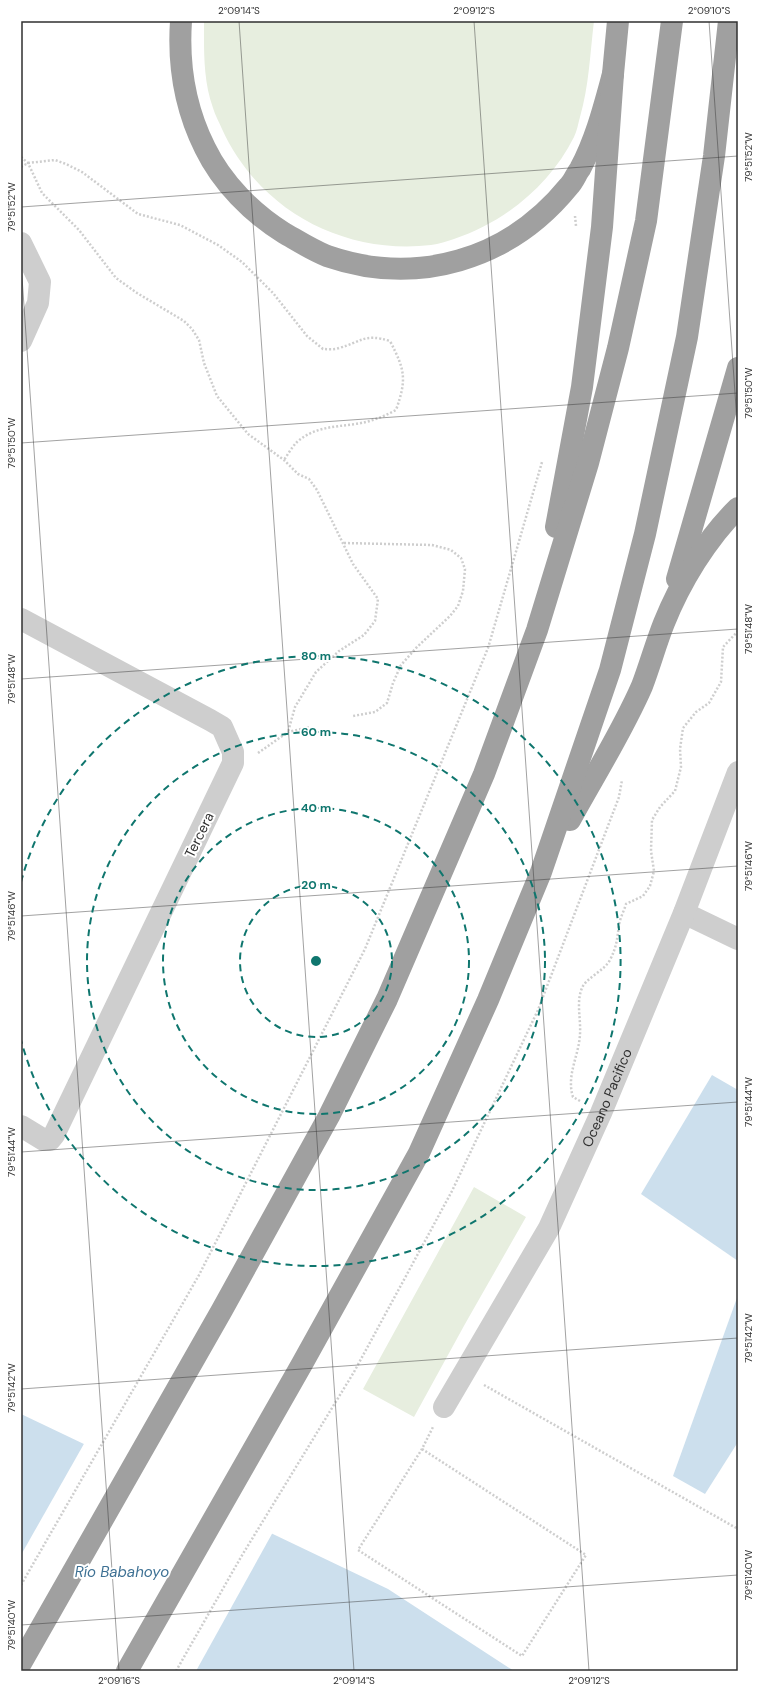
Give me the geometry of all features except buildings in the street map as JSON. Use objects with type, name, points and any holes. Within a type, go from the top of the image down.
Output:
[{"type":"highway","points":[[180,21],[183,82],[190,114],[205,149],[233,189],[273,226],[299,242],[326,255],[354,264],[384,269],[409,269],[439,266],[469,259],[523,230],[550,207],[570,185],[583,163],[599,128],[613,74]]},
{"type":"highway","points":[[537,630],[582,387],[602,228],[618,21]]},
{"type":"highway","points":[[21,1663],[222,1310],[329,1116],[386,999],[484,774],[537,630],[588,463],[618,348],[646,220],[672,21]]},
{"type":"highway","points":[[127,1671],[302,1364],[419,1153],[488,1000],[541,872],[610,670],[645,534],[687,337],[714,156],[729,21]]},
{"type":"highway","points":[[541,872],[642,686],[665,621],[738,368]]},
{"type":"highway","points":[[665,621],[686,578],[721,525],[738,508]]},
{"type":"street","points":[[21,243],[40,282],[38,303],[21,341]]},
{"type":"street","points":[[21,619],[222,727],[233,752],[233,762]]},
{"type":"street","name":"Tercera","points":[[21,1126],[44,1140],[50,1140],[54,1135],[233,762]]},
{"type":"street","name":"Oceano Pacifico","points":[[444,1407],[549,1228],[601,1113],[684,913],[738,772]]},
{"type":"street","points":[[684,913],[738,939]]},
{"type":"path","points":[[21,157],[28,163],[42,192],[79,230],[116,278],[137,293],[184,321],[192,329],[199,340],[204,363],[218,396],[248,434],[284,460],[298,474],[309,479],[318,490],[331,520],[344,542],[353,564],[378,599],[375,621],[364,636],[339,651],[316,672],[295,707],[288,732]]},
{"type":"path","points":[[21,167],[28,163],[55,160],[66,164],[82,172],[138,214],[180,225],[218,245],[242,262],[273,293],[307,336],[323,349],[338,349],[369,337],[390,341],[403,372],[404,381],[396,410],[380,418],[356,424],[334,426],[317,430],[297,442],[284,460]]},
{"type":"path","points":[[570,185],[576,228]]},
{"type":"path","points":[[21,1585],[198,1275],[365,949],[488,648],[543,457]]},
{"type":"path","points":[[344,542],[432,545],[451,550],[461,558],[465,569],[463,591],[458,606],[401,665],[393,683],[387,703],[375,712],[353,716]]},
{"type":"path","points":[[601,1113],[574,1097],[570,1087],[580,1035],[580,999],[582,987],[601,971],[609,961],[617,944],[619,924],[626,904],[643,896],[650,886],[654,870],[652,851],[652,820],[660,807],[675,791],[681,767],[680,749],[683,728],[696,712],[709,703],[721,682],[724,647],[738,631]]},
{"type":"path","points":[[233,762],[250,758],[288,732],[310,727]]},
{"type":"path","points":[[176,1671],[241,1557],[354,1372],[452,1191],[538,1010],[618,797],[623,775]]},
{"type":"path","points":[[464,1374],[738,1529]]},
{"type":"path","points":[[422,1449],[586,1555],[522,1656],[358,1550],[422,1449],[444,1407]]},
{"type":"green space","points":[[204,21],[594,21],[587,82],[577,130],[564,154],[539,186],[508,212],[473,232],[434,245],[398,246],[366,242],[336,234],[307,221],[281,204],[258,183],[238,158],[214,111],[207,87],[204,54]]},
{"type":"green space","points":[[474,1187],[526,1217],[414,1417],[363,1389]]},
{"type":"water","points":[[712,1075],[738,1090],[738,1261],[641,1194]]},
{"type":"water","points":[[738,1295],[738,1442],[705,1494],[673,1476]]},
{"type":"water","name":"Río Babahoyo","points":[[21,1414],[388,1589],[514,1671],[21,1671]]},
{"type":"pier","points":[[85,1442],[273,1532],[196,1671],[21,1671],[21,1555]]}]
